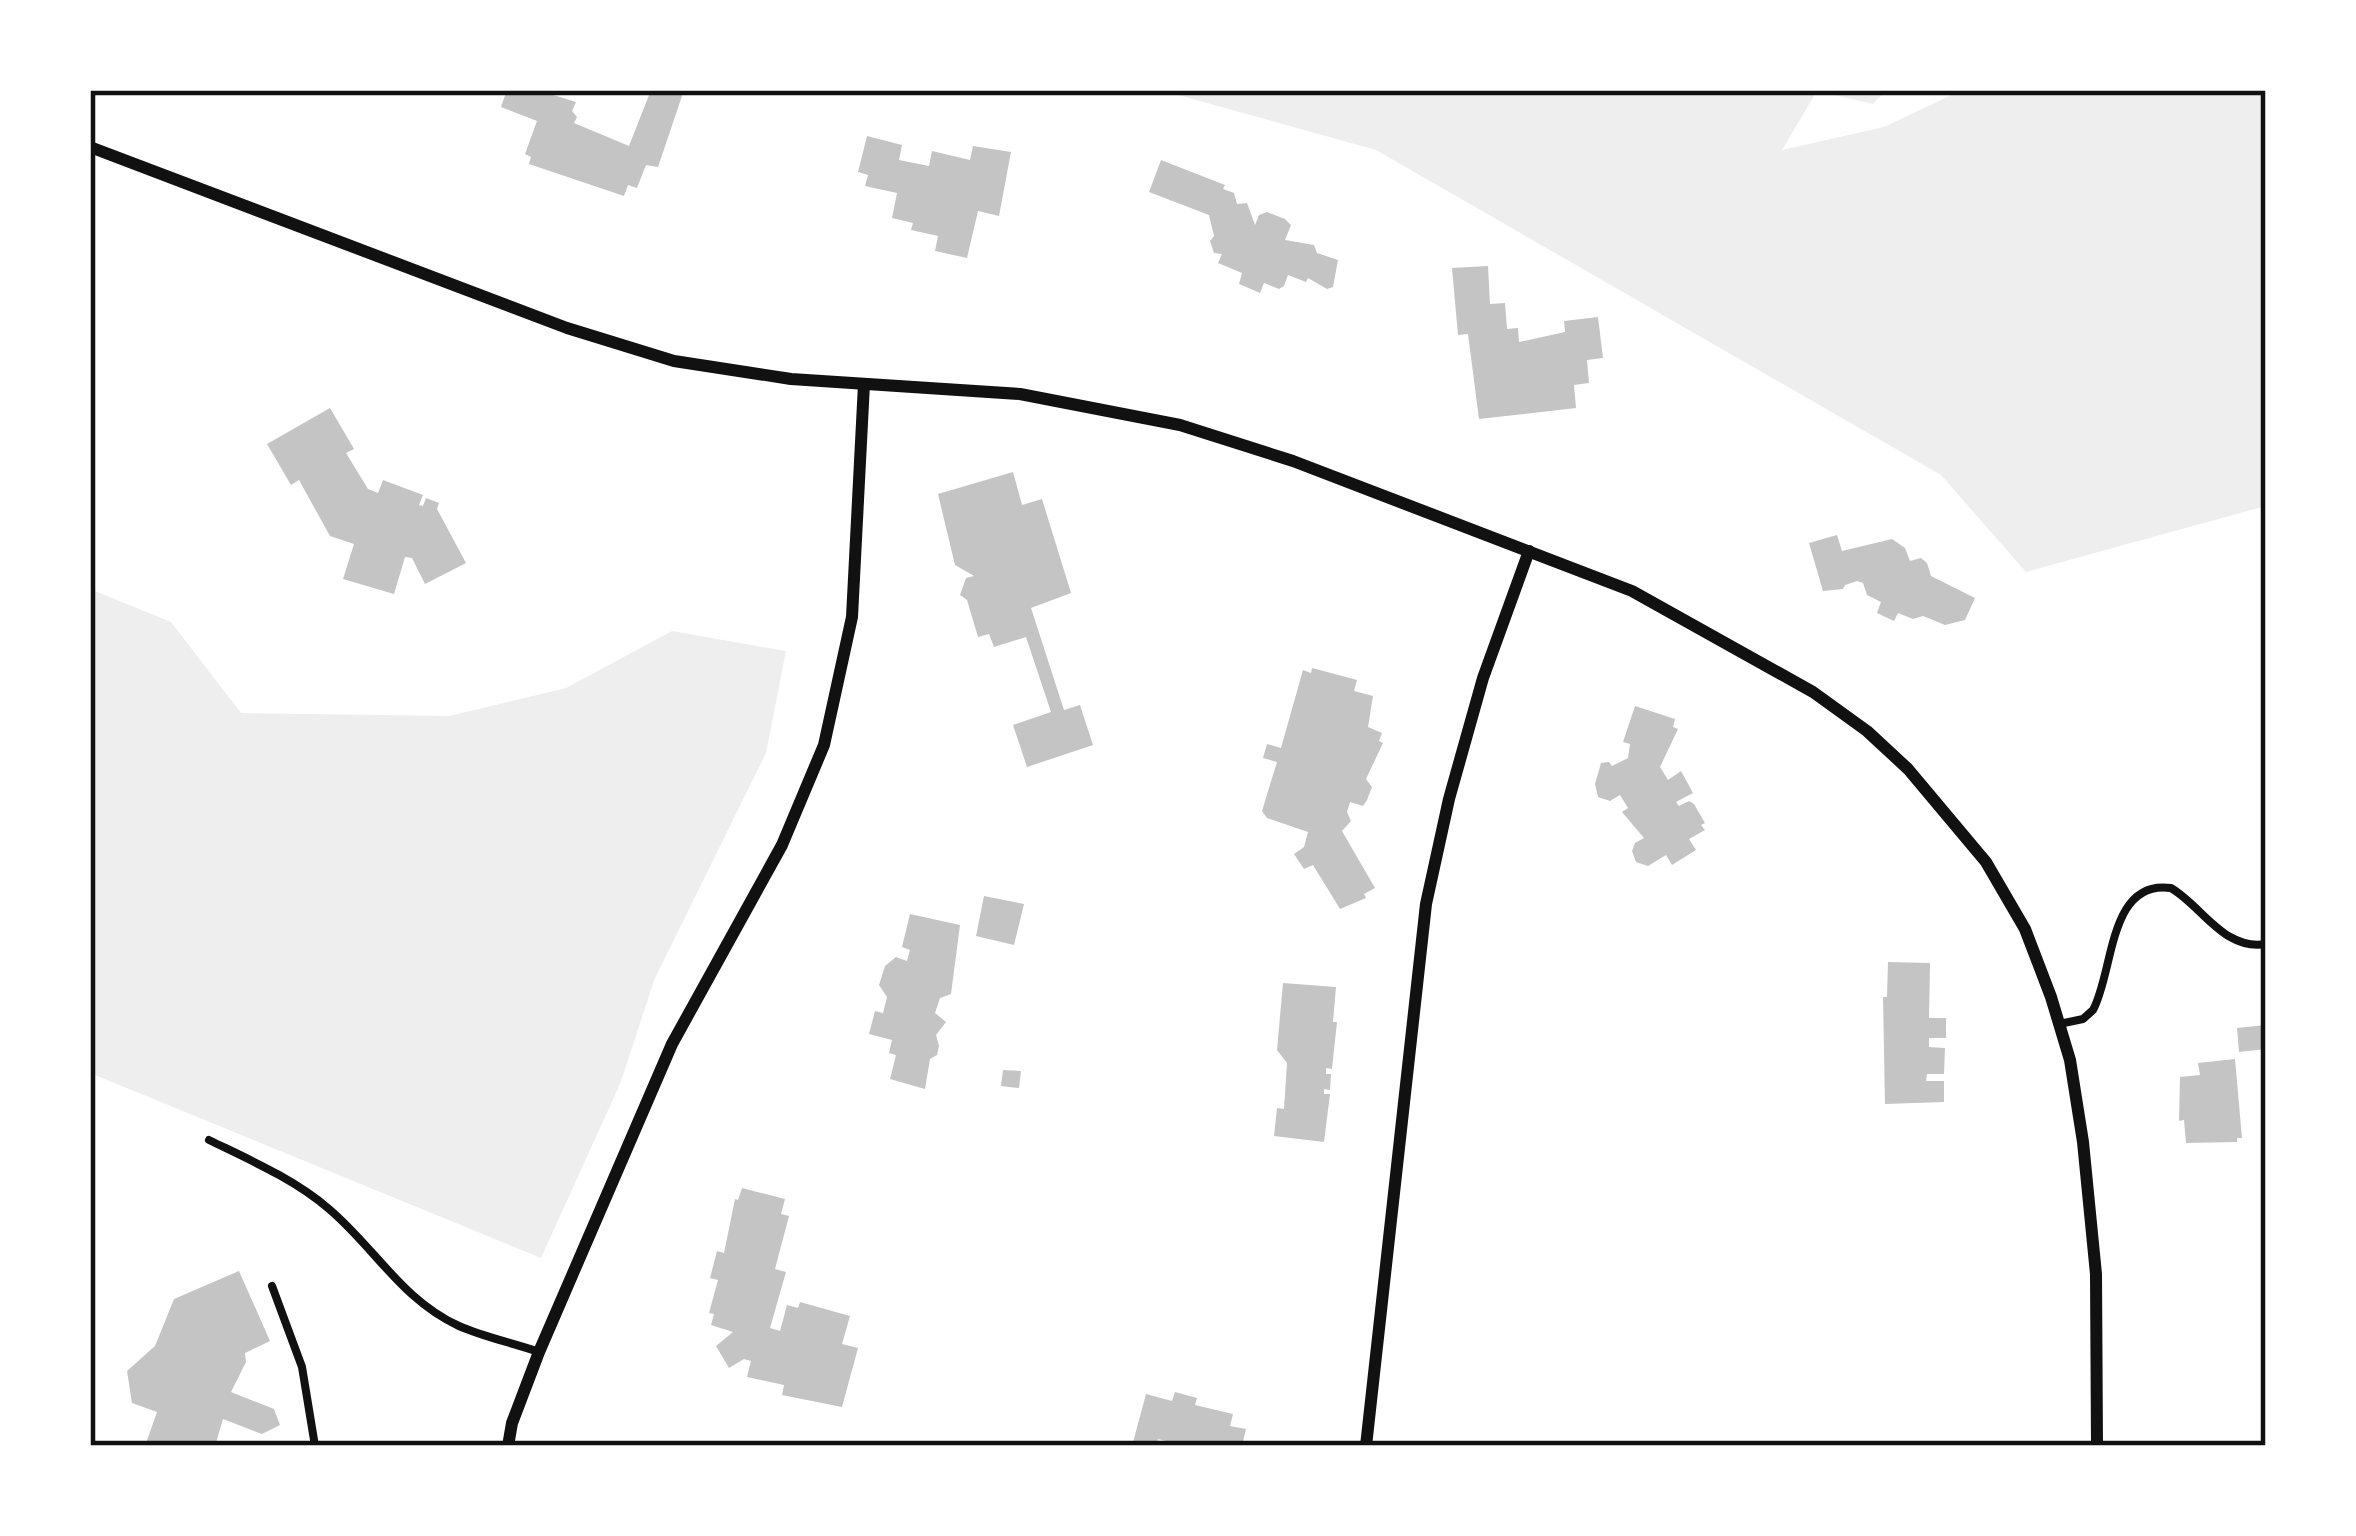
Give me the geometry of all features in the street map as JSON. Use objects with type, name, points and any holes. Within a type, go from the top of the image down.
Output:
[{"type":"street","points":[[90,147],[617,345],[674,361],[738,373],[1020,394],[1180,425],[1293,460],[1632,591],[1813,692],[1868,731],[1908,769],[1986,862],[2024,929],[2070,1060],[2083,1142],[2096,1274],[2097,1446]]},
{"type":"street","points":[[508,1446],[539,1352],[686,1014],[782,845],[824,745],[852,616],[864,383]]},
{"type":"street","points":[[1366,1446],[1426,904],[1449,799],[1484,678],[1529,551]]},
{"type":"lane","points":[[2059,1024],[2083,1019],[2092,1010],[2127,906],[2148,889],[2171,888],[2224,934],[2253,946],[2266,944]]},
{"type":"lane","points":[[208,1140],[275,1172],[327,1207],[397,1284],[458,1326],[539,1352]]},
{"type":"lane","points":[[272,1286],[302,1367],[314,1446]]},
{"type":"shaded area","points":[[1160,90],[1886,90],[1873,104],[1817,91],[1782,150],[1884,127],[1962,90],[2266,90],[2266,502],[2262,507],[2026,572],[1941,475],[1376,150]]},
{"type":"shaded area","points":[[90,589],[171,622],[241,713],[449,716],[566,688],[672,631],[786,651],[766,753],[655,978],[620,1084],[541,1258],[90,1073]]},
{"type":"building","points":[[507,90],[552,90],[550,94],[576,102],[574,123],[629,146],[651,90],[684,90],[658,167],[646,165],[637,188],[628,185],[624,196],[529,164],[531,157],[525,154],[537,121],[501,107]]},
{"type":"building","points":[[867,136],[902,145],[899,160],[929,166],[932,151],[970,160],[973,146],[1011,152],[999,216],[978,211],[967,258],[935,251],[938,236],[911,230],[913,223],[892,218],[897,193],[865,186],[868,175],[858,172]]},
{"type":"building","points":[[1161,160],[1225,185],[1223,189],[1234,193],[1237,204],[1247,203],[1255,225],[1259,215],[1267,212],[1285,219],[1291,225],[1285,240],[1314,245],[1317,253],[1338,260],[1333,287],[1288,275],[1284,286],[1279,289],[1264,283],[1260,293],[1239,284],[1242,273],[1218,263],[1222,254],[1214,253],[1210,241],[1214,236],[1209,215],[1149,192]]},
{"type":"building","points":[[1488,266],[1490,304],[1505,303],[1507,329],[1518,328],[1519,342],[1565,332],[1564,321],[1598,317],[1603,358],[1587,360],[1589,383],[1574,385],[1576,408],[1479,419],[1468,334],[1458,335],[1452,268]]},
{"type":"building","points":[[330,408],[354,449],[346,453],[368,489],[378,493],[383,480],[423,495],[419,505],[426,498],[439,503],[437,509],[466,563],[425,584],[412,558],[405,557],[394,594],[343,579],[354,544],[330,536],[299,480],[291,485],[267,444]]},
{"type":"building","points":[[1013,472],[1022,505],[1042,499],[1071,593],[1031,608],[1064,710],[1080,705],[1093,745],[1027,767],[1013,725],[1051,712],[1026,637],[994,647],[989,634],[978,637],[967,600],[960,595],[966,578],[974,576],[955,565],[938,494]]},
{"type":"building","points":[[1837,535],[1842,551],[1892,539],[1905,548],[1910,561],[1921,558],[1931,576],[1975,598],[1965,620],[1945,625],[1898,613],[1894,621],[1877,613],[1881,602],[1867,595],[1863,583],[1857,581],[1843,589],[1823,591],[1809,543]]},
{"type":"building","points":[[1312,668],[1357,680],[1354,691],[1373,696],[1368,727],[1382,733],[1379,741],[1383,743],[1366,779],[1372,787],[1367,800],[1363,806],[1350,802],[1351,821],[1342,831],[1375,888],[1364,894],[1366,898],[1340,909],[1313,865],[1304,869],[1294,854],[1304,847],[1308,832],[1267,818],[1262,811],[1277,762],[1263,758],[1267,744],[1281,748],[1303,670],[1311,673]]},
{"type":"building","points":[[1635,706],[1675,719],[1673,727],[1678,729],[1660,767],[1668,780],[1681,771],[1693,793],[1676,802],[1679,806],[1689,801],[1694,804],[1705,823],[1701,825],[1705,830],[1689,839],[1696,850],[1672,865],[1666,855],[1648,866],[1636,862],[1632,851],[1644,838],[1622,812],[1628,808],[1620,795],[1610,801],[1598,797],[1595,784],[1601,763],[1612,766],[1628,758],[1630,744],[1623,742]]},
{"type":"building","points":[[984,896],[1024,904],[1014,945],[976,936]]},
{"type":"building","points":[[910,914],[960,925],[951,994],[940,998],[935,1013],[946,1022],[936,1035],[939,1046],[930,1059],[925,1089],[890,1079],[896,1055],[889,1053],[892,1040],[869,1034],[875,1011],[883,1013],[887,997],[879,985],[885,966],[896,957],[907,961],[910,950],[902,947]]},
{"type":"building","points":[[1888,962],[1930,963],[1929,1018],[1946,1018],[1946,1038],[1929,1038],[1929,1047],[1945,1048],[1944,1074],[1927,1074],[1926,1081],[1944,1081],[1944,1102],[1885,1104],[1883,997],[1887,997]]},
{"type":"building","points":[[1283,983],[1336,987],[1332,1069],[1326,1068],[1326,1074],[1331,1074],[1330,1090],[1324,1089],[1324,1094],[1330,1094],[1324,1142],[1274,1136],[1277,1108],[1284,1109],[1287,1063],[1277,1050]]},
{"type":"building","points":[[2266,1025],[2266,1049],[2239,1052],[2237,1028]]},
{"type":"building","points":[[2235,1059],[2242,1138],[2186,1143],[2184,1120],[2179,1121],[2180,1077],[2200,1075],[2198,1063]]},
{"type":"building","points":[[1003,1070],[1021,1071],[1019,1088],[1001,1086]]},
{"type":"building","points":[[742,1188],[785,1199],[781,1214],[789,1216],[775,1269],[786,1272],[770,1328],[780,1331],[787,1305],[798,1308],[800,1302],[850,1316],[842,1344],[858,1348],[842,1407],[782,1395],[784,1385],[747,1377],[751,1361],[744,1359],[729,1368],[716,1346],[733,1332],[711,1325],[714,1314],[709,1313],[718,1280],[710,1278],[717,1251],[724,1253],[735,1199]]},
{"type":"building","points":[[239,1271],[270,1341],[245,1353],[246,1362],[231,1392],[274,1409],[280,1425],[262,1434],[223,1419],[215,1446],[145,1446],[157,1412],[132,1403],[127,1371],[155,1346],[174,1299]]},
{"type":"building","points":[[1175,1392],[1197,1398],[1195,1405],[1233,1414],[1230,1426],[1246,1429],[1242,1446],[1187,1446],[1158,1439],[1156,1446],[1132,1446],[1146,1394],[1172,1401]]}]
